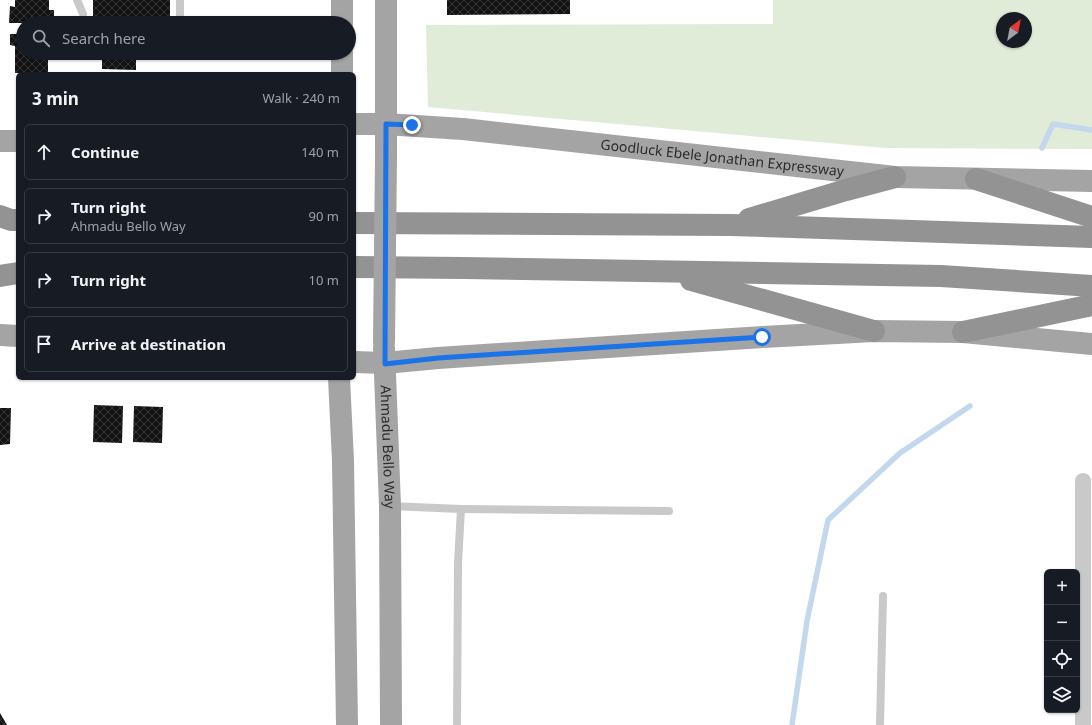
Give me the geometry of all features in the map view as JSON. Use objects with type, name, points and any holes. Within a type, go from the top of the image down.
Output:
[{"type":"highway","points":[[731,225],[846,190],[895,177]]},
{"type":"highway","points":[[976,179],[1092,217]]},
{"type":"highway","points":[[356,223],[731,225],[1092,238]]},
{"type":"highway","points":[[356,267],[941,276],[1092,286]]},
{"type":"highway","points":[[660,271],[874,332]]},
{"type":"highway","points":[[0,276],[16,273]]},
{"type":"highway","points":[[963,332],[1092,305]]},
{"type":"main road","points":[[342,0],[342,16]]},
{"type":"main road","name":"Ahmadu Bello Way","points":[[386,0],[384,353],[390,506],[391,725]]},
{"type":"main road","points":[[342,60],[342,72]]},
{"type":"main road","name":"Goodluck Ebele Jonathan Expressway","points":[[356,124],[386,124],[463,129],[895,177],[1092,181]]},
{"type":"main road","points":[[0,142],[16,141]]},
{"type":"main road","points":[[356,361],[384,353],[445,358],[762,337],[874,332],[963,332],[1092,344]]},
{"type":"main road","points":[[0,335],[16,336]]},
{"type":"main road","points":[[339,380],[343,461],[347,725]]},
{"type":"street","points":[[1083,481],[1087,600],[1083,725]]},
{"type":"lane","points":[[77,0],[83,14]]},
{"type":"lane","points":[[180,0],[180,16]]},
{"type":"lane","points":[[390,506],[461,509],[669,511]]},
{"type":"lane","points":[[458,725],[458,563],[461,509]]},
{"type":"lane","points":[[880,725],[882,596]]},
{"type":"green space","points":[[773,0],[1092,0],[1092,149],[885,148],[428,107],[426,25],[773,24]]},
{"type":"building","points":[[15,0],[49,0],[49,10],[54,10],[54,16],[16,16],[16,23],[9,23],[10,6],[15,7]]},
{"type":"building","points":[[93,0],[170,0],[170,16],[93,16]]},
{"type":"building","points":[[447,0],[570,0],[570,14],[447,15]]},
{"type":"building","points":[[10,34],[16,34],[16,60],[48,60],[48,72],[15,73],[15,46],[10,45]]},
{"type":"building","points":[[102,60],[136,60],[136,70],[102,69]]},
{"type":"building","points":[[94,405],[123,406],[122,443],[93,442]]},
{"type":"building","points":[[134,406],[163,407],[162,443],[133,442]]},
{"type":"building","points":[[0,408],[11,408],[10,444],[0,445]]},
{"type":"building","points":[[0,713],[7,725],[0,725]]},
{"type":"waterway","points":[[1042,148],[1053,124],[1092,130]]},
{"type":"waterway","points":[[792,725],[807,621],[828,520],[900,453],[970,406]]},
{"type":"route","points":[[412,125],[386,124],[385,364],[438,358],[762,337]]}]
